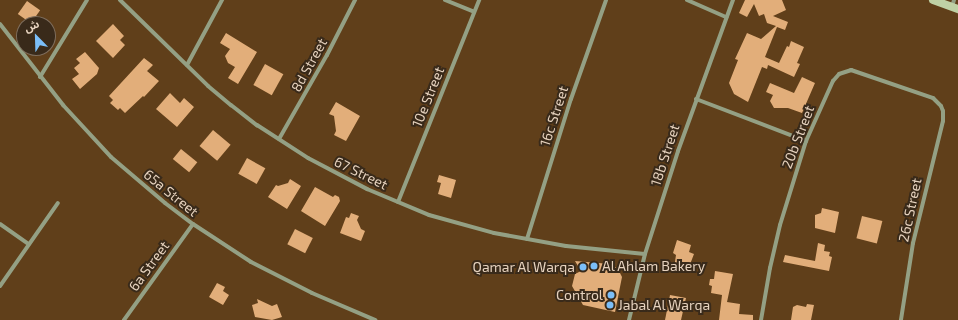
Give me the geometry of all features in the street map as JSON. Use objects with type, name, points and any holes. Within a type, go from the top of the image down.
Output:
[{"type":"street","points":[[40,77],[87,0]]},
{"type":"street","name":"67 Street","points":[[120,0],[231,105],[279,140],[337,175],[398,202],[461,225],[566,246],[645,254]]},
{"type":"street","points":[[187,65],[222,0]]},
{"type":"street","name":"8d Street","points":[[279,140],[356,0]]},
{"type":"street","points":[[445,0],[474,12]]},
{"type":"street","name":"10e Street","points":[[398,202],[479,0]]},
{"type":"street","name":"16c Street","points":[[527,239],[571,98],[606,0]]},
{"type":"street","points":[[687,0],[726,17]]},
{"type":"street","name":"18b Street","points":[[628,320],[645,254],[696,99],[733,0]]},
{"type":"street","points":[[933,0],[952,4]]},
{"type":"street","name":"65a Street","points":[[0,24],[62,105],[111,157],[193,224],[251,262],[281,278],[375,320]]},
{"type":"street","name":"20b Street","points":[[761,320],[770,268],[780,225],[806,141],[833,81],[839,74],[847,70],[856,71],[928,96],[942,106]]},
{"type":"street","points":[[696,99],[806,141]]},
{"type":"street","name":"26c Street","points":[[901,320],[921,208],[943,121],[942,106]]},
{"type":"street","points":[[0,286],[58,203]]},
{"type":"street","points":[[0,224],[29,244]]},
{"type":"street","name":"6a Street","points":[[124,320],[193,224]]},
{"type":"building","points":[[745,0],[782,0],[786,10],[773,16],[788,22],[785,30],[777,27],[765,57],[779,63],[791,41],[804,47],[797,63],[800,64],[794,77],[768,65],[767,69],[762,67],[748,102],[734,94],[729,83],[738,60],[735,59],[747,33],[761,39],[776,26],[767,23],[764,14],[759,16],[754,4],[747,17],[739,13]]},
{"type":"building","points":[[27,1],[40,10],[36,16],[21,16],[18,14]]},
{"type":"building","points":[[113,24],[124,36],[120,40],[125,45],[113,58],[96,41]]},
{"type":"building","points":[[226,33],[257,52],[238,84],[228,78],[235,67],[228,63],[225,56],[230,49],[220,43]]},
{"type":"building","points":[[85,52],[99,68],[97,74],[80,89],[72,79],[79,74],[74,68],[80,63],[76,59]]},
{"type":"building","points":[[144,58],[153,65],[147,71],[159,81],[144,97],[143,96],[125,113],[120,108],[118,110],[110,103],[113,100],[109,96]]},
{"type":"building","points":[[265,64],[283,74],[272,95],[253,85]]},
{"type":"building","points":[[802,77],[815,83],[802,113],[788,108],[774,108],[770,101],[773,95],[766,92],[770,83],[794,93]]},
{"type":"building","points":[[170,93],[180,103],[184,98],[194,107],[177,127],[156,109]]},
{"type":"building","points":[[336,102],[360,116],[346,141],[334,135],[336,131],[334,116],[329,114]]},
{"type":"building","points":[[213,130],[231,145],[217,161],[200,146]]},
{"type":"building","points":[[181,149],[197,162],[189,172],[173,159]]},
{"type":"building","points":[[247,158],[265,168],[257,184],[238,174]]},
{"type":"building","points":[[439,175],[456,180],[451,198],[438,194],[441,183],[437,182]]},
{"type":"building","points":[[290,179],[301,186],[287,209],[268,197],[276,185],[278,186],[288,183]]},
{"type":"building","points":[[315,187],[333,197],[335,195],[339,197],[340,201],[325,226],[301,211]]},
{"type":"building","points":[[822,208],[839,212],[835,233],[815,228],[815,215],[821,213]]},
{"type":"building","points":[[351,213],[359,216],[357,220],[361,229],[365,231],[361,241],[340,233],[346,217],[349,218]]},
{"type":"building","points":[[862,216],[882,221],[877,243],[856,238]]},
{"type":"building","points":[[295,229],[313,238],[305,253],[287,244]]},
{"type":"building","points":[[677,240],[691,245],[689,252],[694,254],[689,267],[684,270],[674,268],[676,255],[673,253]]},
{"type":"building","points":[[818,243],[825,245],[824,251],[830,252],[829,256],[832,257],[829,271],[783,262],[785,255],[815,261]]},
{"type":"building","points":[[575,261],[610,264],[618,269],[622,277],[615,312],[583,305],[572,286],[575,274],[581,271]]},
{"type":"building","points":[[715,271],[733,274],[727,302],[740,304],[739,314],[753,315],[753,320],[719,320],[722,295],[711,293],[712,286],[709,285],[710,279],[714,279]]},
{"type":"building","points":[[217,283],[225,287],[223,291],[229,295],[223,305],[209,297]]},
{"type":"building","points":[[670,295],[686,298],[681,320],[665,320]]},
{"type":"building","points":[[257,299],[272,306],[277,304],[282,317],[272,320],[255,317],[252,305],[258,303]]},
{"type":"building","points":[[807,304],[814,305],[811,320],[791,320],[793,307],[797,305],[806,307]]},
{"type":"place","name":"Al Ahlam Bakery","points":[[594,266]]},
{"type":"place","name":"Qamar Al Warqa","points":[[583,267]]},
{"type":"place","name":"Control","points":[[611,295]]},
{"type":"place","name":"Jabal Al Warqa","points":[[610,305]]}]
